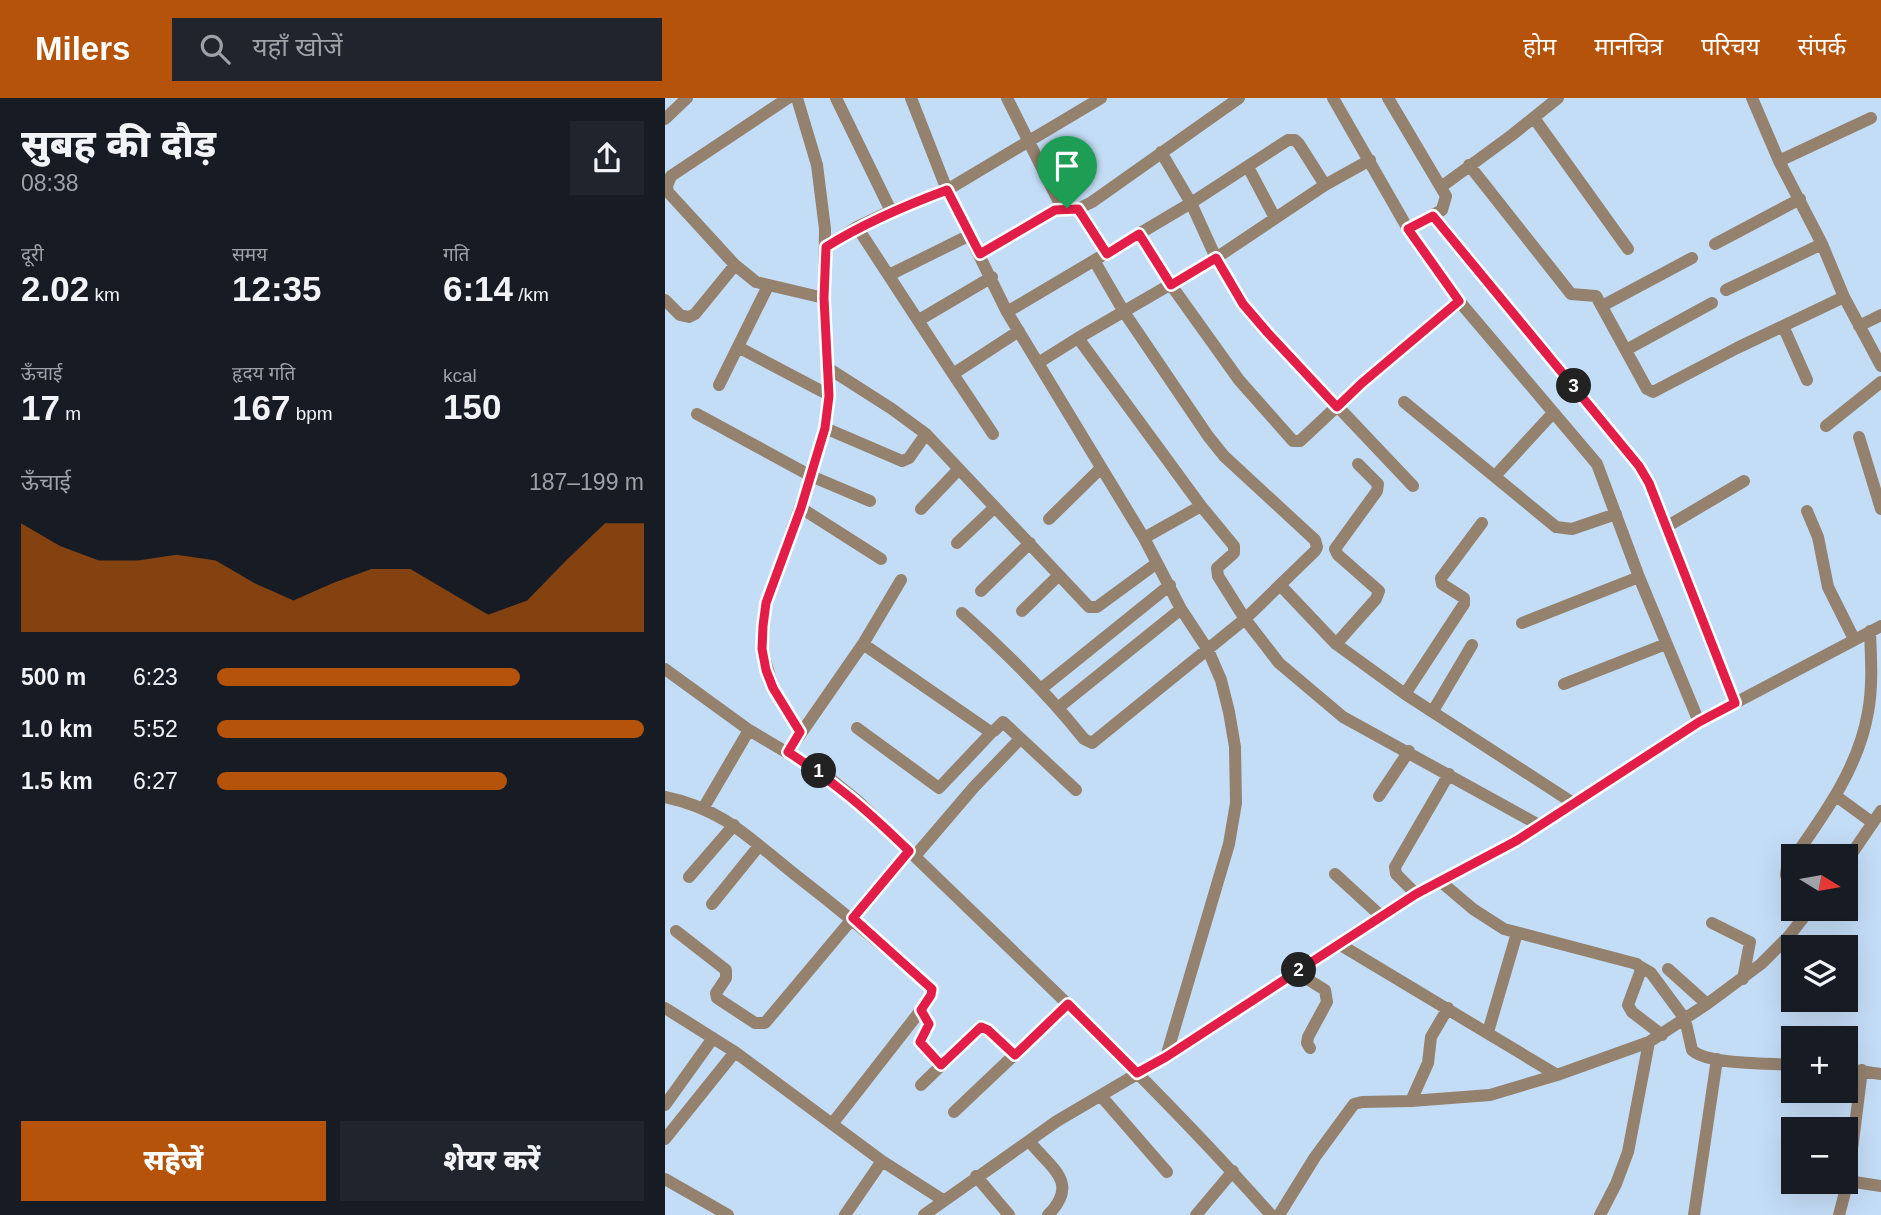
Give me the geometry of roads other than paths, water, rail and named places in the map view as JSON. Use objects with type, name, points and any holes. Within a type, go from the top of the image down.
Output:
[{"type":"street","points":[[665,119],[687,98]]},
{"type":"street","points":[[788,98],[692,160],[668,180],[668,192],[735,265],[756,282],[824,298]]},
{"type":"street","points":[[797,98],[817,165],[826,247],[824,298],[829,396],[825,428],[801,508],[766,603],[762,649],[773,688],[800,732]]},
{"type":"street","points":[[836,98],[891,211]]},
{"type":"street","points":[[1007,98],[1062,208]]},
{"type":"street","points":[[826,247],[857,227],[947,190],[1101,98]]},
{"type":"street","points":[[980,254],[1062,208],[1078,209],[1092,202],[1239,98]]},
{"type":"street","points":[[1333,98],[1408,229],[1459,301],[1597,464],[1639,577],[1699,722]]},
{"type":"street","points":[[1388,98],[1446,196],[1442,210],[1408,229]]},
{"type":"street","points":[[1441,187],[1558,98]]},
{"type":"street","points":[[1752,98],[1779,161],[1822,244],[1844,297],[1881,366]]},
{"type":"street","points":[[913,99],[947,190],[1007,312],[1144,538],[1181,609],[1208,650],[1221,680],[1235,747],[1235,803],[1229,844],[1166,1057]]},
{"type":"street","points":[[1534,118],[1628,249]]},
{"type":"street","points":[[1779,161],[1871,118]]},
{"type":"street","points":[[1007,312],[1095,262],[1288,140],[1294,140],[1325,185]]},
{"type":"street","points":[[1161,152],[1191,203],[1216,258],[1243,304],[1413,485]]},
{"type":"street","points":[[1038,363],[1216,258],[1325,185],[1370,160]]},
{"type":"street","points":[[1469,165],[1571,294],[1597,296],[1647,389],[1656,392],[1737,348],[1844,297]]},
{"type":"street","points":[[1248,167],[1275,218]]},
{"type":"street","points":[[1715,244],[1800,199]]},
{"type":"street","points":[[1078,209],[1107,254]]},
{"type":"street","points":[[1433,216],[1630,453],[1649,483],[1735,703]]},
{"type":"street","points":[[857,227],[993,434]]},
{"type":"street","points":[[1139,234],[1171,285],[1239,380],[1290,439],[1300,441],[1362,383],[1459,301]]},
{"type":"street","points":[[889,275],[969,235]]},
{"type":"street","points":[[1726,290],[1822,244]]},
{"type":"street","points":[[1602,306],[1692,258]]},
{"type":"street","points":[[962,613],[1042,688],[1084,739],[1092,743],[1245,620],[1315,551],[1317,542],[1224,456],[1193,416],[1124,312],[1095,262]]},
{"type":"street","points":[[665,300],[680,315],[689,317],[695,314],[735,265]]},
{"type":"street","points":[[919,320],[992,277]]},
{"type":"street","points":[[719,385],[768,286]]},
{"type":"street","points":[[1626,350],[1712,303]]},
{"type":"street","points":[[1859,326],[1881,316]]},
{"type":"street","points":[[1783,326],[1807,380]]},
{"type":"street","points":[[953,374],[1019,331]]},
{"type":"street","points":[[1078,338],[1234,547],[1234,553],[1219,565],[1216,572],[1245,620],[1273,656],[1298,680],[1362,729],[1409,751],[1539,825]]},
{"type":"street","points":[[738,347],[829,396]]},
{"type":"street","points":[[828,368],[893,409],[926,434],[1089,607],[1094,608],[1157,563]]},
{"type":"street","points":[[1826,426],[1881,382]]},
{"type":"street","points":[[1404,402],[1548,522],[1564,530],[1616,514]]},
{"type":"street","points":[[1495,476],[1553,413]]},
{"type":"street","points":[[697,414],[811,475],[870,501]]},
{"type":"street","points":[[825,428],[902,461],[909,458],[926,434]]},
{"type":"street","points":[[1859,437],[1881,509]]},
{"type":"street","points":[[1336,644],[1376,599],[1379,591],[1338,555],[1335,549],[1377,491],[1378,484],[1358,464]]},
{"type":"street","points":[[922,509],[959,469]]},
{"type":"street","points":[[1049,519],[1100,469]]},
{"type":"street","points":[[1666,527],[1744,481]]},
{"type":"street","points":[[957,543],[995,506]]},
{"type":"street","points":[[1144,538],[1201,506]]},
{"type":"street","points":[[801,508],[881,559]]},
{"type":"street","points":[[1807,511],[1818,537],[1828,587],[1854,639]]},
{"type":"street","points":[[1405,694],[1464,604],[1464,598],[1442,584],[1441,578],[1482,523]]},
{"type":"street","points":[[981,591],[1030,543]]},
{"type":"street","points":[[1022,611],[1058,576]]},
{"type":"street","points":[[1522,623],[1639,577]]},
{"type":"street","points":[[788,752],[863,644],[901,580]]},
{"type":"street","points":[[1042,688],[1170,586]]},
{"type":"street","points":[[1281,586],[1336,644],[1405,694],[1573,803]]},
{"type":"street","points":[[1059,707],[1181,609]]},
{"type":"street","points":[[924,1215],[1057,1121],[1166,1057],[1416,894],[1487,857],[1699,722],[1876,628],[1876,655],[1863,733],[1836,796],[1804,844]]},
{"type":"street","points":[[863,644],[992,732]]},
{"type":"street","points":[[1564,684],[1666,644]]},
{"type":"street","points":[[1433,711],[1472,645]]},
{"type":"street","points":[[665,669],[749,730],[828,777],[859,802],[1137,1073],[1233,1171],[1271,1215]]},
{"type":"street","points":[[857,728],[939,788],[1002,722],[1076,790]]},
{"type":"street","points":[[704,807],[749,730]]},
{"type":"street","points":[[677,931],[726,970],[726,978],[716,993],[717,998],[760,1024],[768,1020],[853,918],[1020,739]]},
{"type":"street","points":[[1380,796],[1409,751]]},
{"type":"street","points":[[1416,894],[1396,874],[1395,867],[1449,774]]},
{"type":"street","points":[[1836,796],[1873,823]]},
{"type":"street","points":[[665,797],[704,807],[734,825],[853,918],[930,987],[931,995],[921,1010],[832,1124]]},
{"type":"street","points":[[1858,844],[1881,811]]},
{"type":"street","points":[[689,877],[734,825]]},
{"type":"street","points":[[712,904],[759,846]]},
{"type":"street","points":[[1335,874],[1382,917]]},
{"type":"street","points":[[1440,881],[1492,921],[1517,933],[1639,966],[1651,973],[1685,1019],[1692,1050],[1700,1055],[1717,1059],[1781,1064]]},
{"type":"street","points":[[1279,1215],[1315,1157],[1354,1104],[1490,1095],[1557,1075],[1649,1042],[1742,979],[1774,953],[1800,921]]},
{"type":"street","points":[[1711,923],[1751,942],[1742,979]]},
{"type":"street","points":[[1488,1032],[1517,933]]},
{"type":"street","points":[[1339,944],[1557,1075]]},
{"type":"street","points":[[1639,966],[1641,970],[1628,1005],[1632,1012],[1661,1035]]},
{"type":"street","points":[[1668,969],[1707,1004]]},
{"type":"street","points":[[1296,972],[1325,990],[1328,995],[1327,1002],[1308,1037],[1310,1048]]},
{"type":"street","points":[[954,1112],[1068,1004]]},
{"type":"street","points":[[1411,1101],[1428,1063],[1431,1037],[1448,1008]]},
{"type":"street","points":[[921,1010],[929,1024],[920,1042],[941,1065]]},
{"type":"street","points":[[668,1015],[735,1052],[882,1161],[943,1200]]},
{"type":"street","points":[[921,1085],[981,1027],[988,1030],[1015,1055]]},
{"type":"street","points":[[665,1105],[713,1038]]},
{"type":"street","points":[[1600,1215],[1628,1152],[1649,1042]]},
{"type":"street","points":[[665,1139],[735,1052]]},
{"type":"street","points":[[1695,1215],[1717,1059]]},
{"type":"street","points":[[1858,1070],[1881,1074]]},
{"type":"street","points":[[1856,1117],[1862,1070]]},
{"type":"street","points":[[1101,1096],[1167,1172]]},
{"type":"street","points":[[1029,1141],[1062,1180],[1065,1189],[1063,1198],[1048,1215]]},
{"type":"street","points":[[845,1215],[882,1161]]},
{"type":"street","points":[[1196,1215],[1233,1171]]},
{"type":"street","points":[[976,1176],[1009,1215]]},
{"type":"street","points":[[665,1180],[728,1215]]},
{"type":"street","points":[[1858,1183],[1881,1186]]},
{"type":"street","points":[[1839,1215],[1845,1194]]}]
